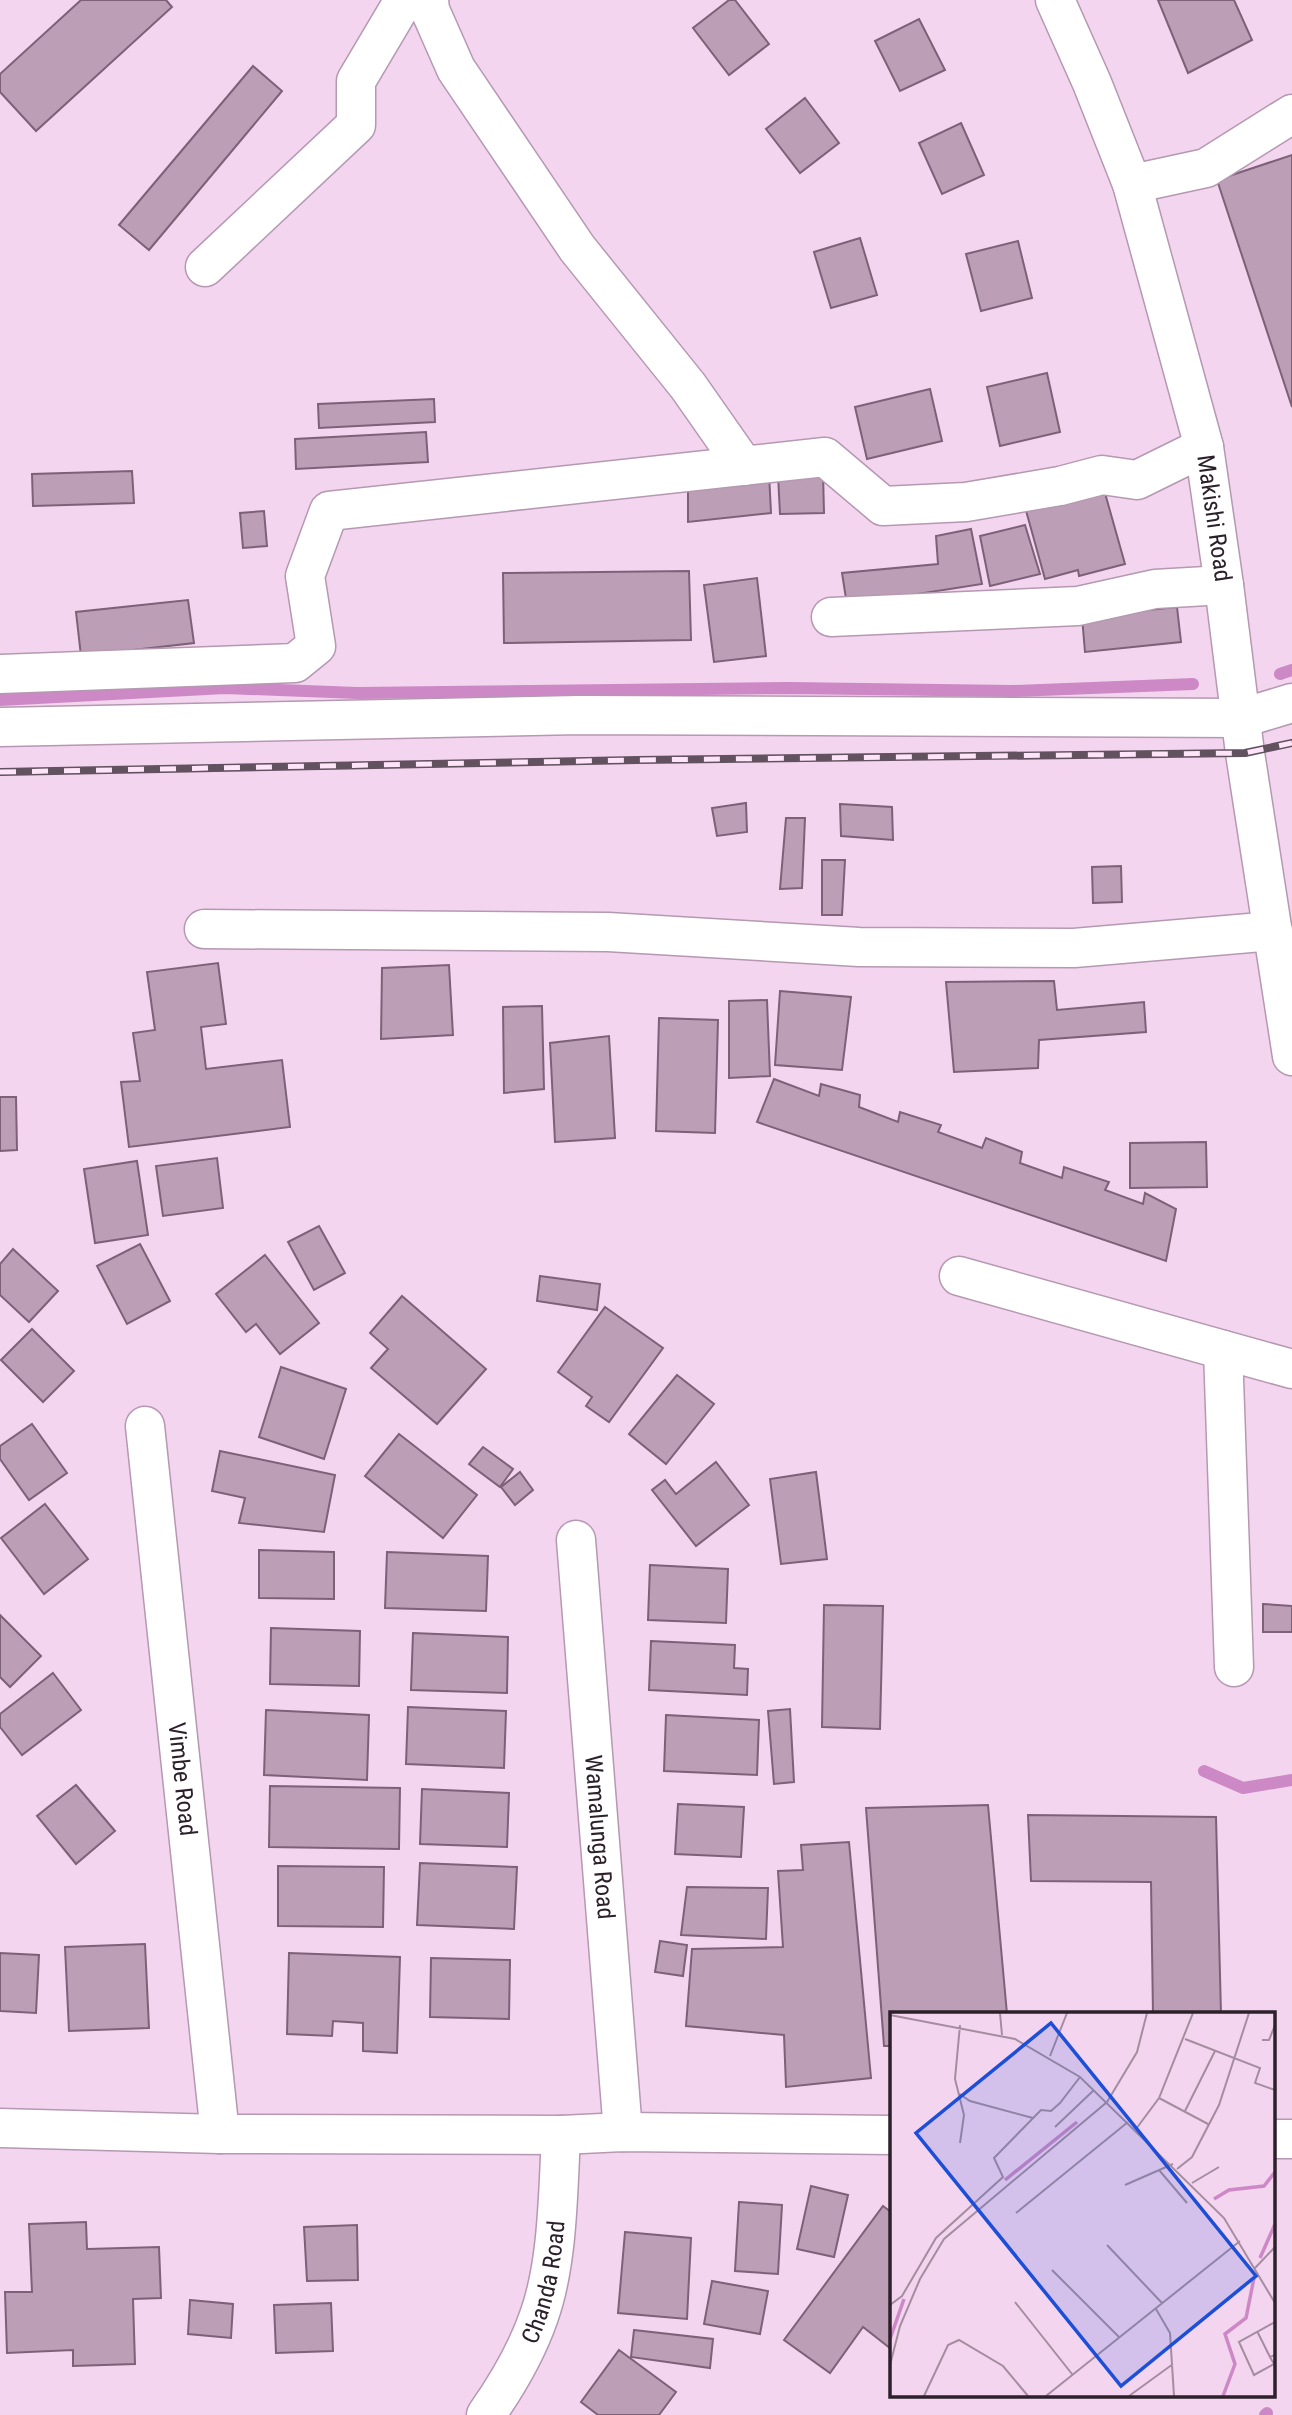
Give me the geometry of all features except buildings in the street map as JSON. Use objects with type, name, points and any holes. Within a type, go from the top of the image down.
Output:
[{"type":"street","points":[[205,267],[356,125],[356,81],[404,0]]},
{"type":"street","points":[[429,0],[430,10],[456,69],[578,248],[688,386],[744,466]]},
{"type":"street","name":"Makishi Road","points":[[1055,0],[1132,184],[1204,447],[1245,753],[1273,931],[1289,1004],[1292,1056]]},
{"type":"street","points":[[1132,184],[1206,168],[1292,114]]},
{"type":"street","points":[[0,674],[295,663],[316,646],[305,576],[329,511],[825,457],[883,506],[966,502],[1060,486],[1102,475],[1137,480],[1204,447]]},
{"type":"street","points":[[831,617],[1078,606],[1155,589],[1224,585]]},
{"type":"street","points":[[0,727],[579,715],[1242,718],[1292,703]]},
{"type":"street","points":[[204,929],[608,932],[859,947],[1061,948],[1273,931]]},
{"type":"street","points":[[959,1276],[1292,1369]]},
{"type":"street","points":[[1223,1350],[1234,1667]]},
{"type":"street","name":"Vimbe Road","points":[[145,1426],[220,2134]]},
{"type":"street","name":"Wamalunga Road","points":[[576,1540],[623,2132]]},
{"type":"street","points":[[0,2128],[220,2134],[561,2135],[623,2132],[890,2135]]},
{"type":"street","name":"Chanda Road","points":[[486,2415],[513,2372],[540,2315],[548,2281],[556,2221],[561,2135]]},
{"type":"street","points":[[1274,2139],[1292,2139]]},
{"type":"waterway","points":[[1280,674],[1292,670]]},
{"type":"waterway","points":[[0,700],[225,688],[357,693],[789,688],[1013,691],[1193,684]]},
{"type":"waterway","points":[[1204,1771],[1243,1788],[1292,1780]]},
{"type":"railway","points":[[0,772],[638,760],[1245,753],[1292,743]]}]
